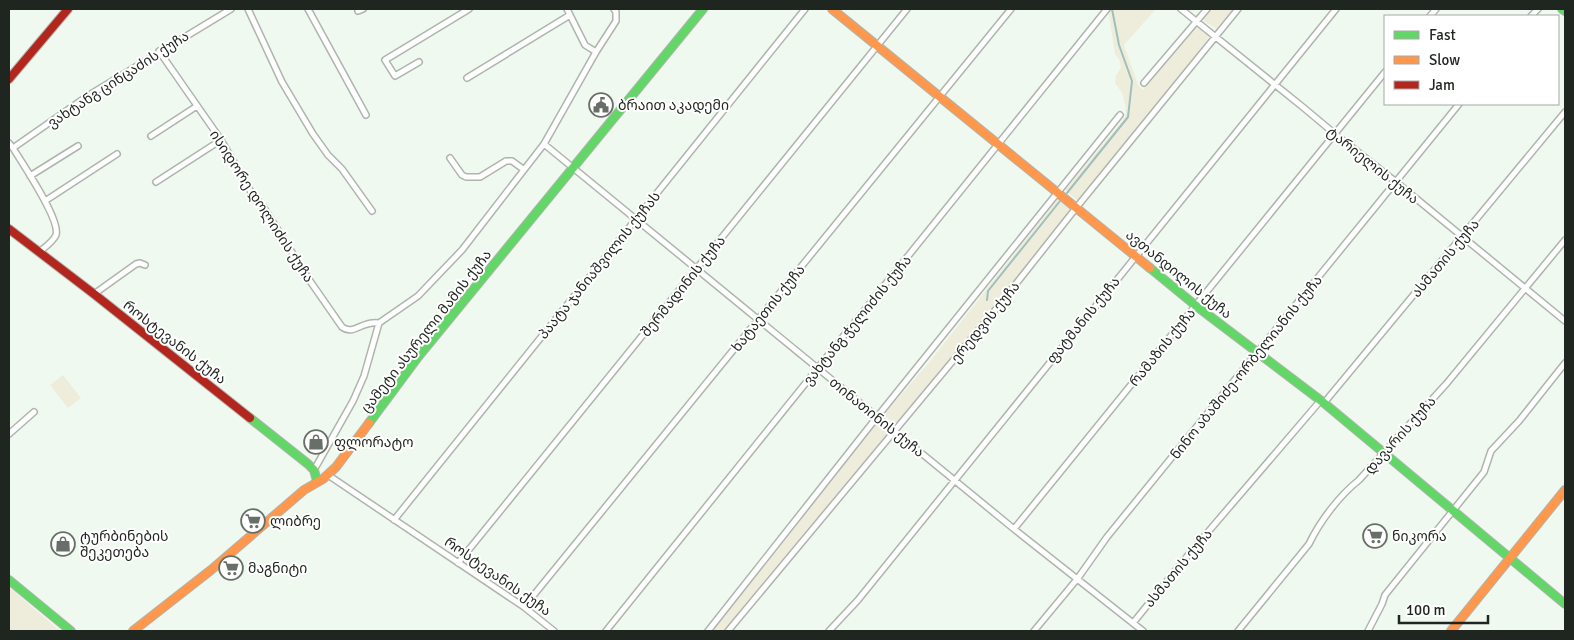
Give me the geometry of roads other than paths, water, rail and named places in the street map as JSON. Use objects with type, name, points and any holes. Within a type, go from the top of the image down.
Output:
[{"type":"main road","points":[[9,79],[68,9]]},
{"type":"main road","name":"ცამეტი ასურელი მამის ქუჩა","points":[[133,631],[211,570],[304,490],[336,468],[418,357],[703,9]]},
{"type":"main road","name":"ავთანდილის ქუჩა","points":[[832,9],[1195,306],[1323,402],[1565,604]]},
{"type":"main road","name":"როსტევანის ქუჩა","points":[[9,228],[314,470]]},
{"type":"main road","points":[[314,470],[317,481]]},
{"type":"main road","points":[[1451,631],[1565,490]]},
{"type":"main road","points":[[9,580],[71,631]]},
{"type":"street","name":"ვახტანგ ცინცაძის ქუჩა","points":[[13,148],[86,97],[231,9]]},
{"type":"street","points":[[248,9],[282,82],[313,134],[328,155],[342,169],[372,211]]},
{"type":"street","points":[[308,9],[366,115]]},
{"type":"street","points":[[419,62],[395,76],[385,60],[469,9]]},
{"type":"street","points":[[567,9],[585,45],[596,52]]},
{"type":"street","points":[[314,470],[357,393],[364,376],[379,323],[418,296],[462,250],[544,144],[596,52],[616,22],[616,12],[614,9]]},
{"type":"street","name":"პაატა ჯანიაშვილის ქუჩას","points":[[394,520],[805,9]]},
{"type":"street","name":"შერმადინის ქუჩა","points":[[458,562],[907,9]]},
{"type":"street","name":"ხატაეთის ქუჩა","points":[[524,606],[1011,9]]},
{"type":"street","name":"ვახტანგ ჭელიძის ქუჩა","points":[[606,631],[1107,9]]},
{"type":"street","name":"ტარიელის ქუჩა","points":[[1181,9],[1565,321]]},
{"type":"street","points":[[1144,83],[1207,9]]},
{"type":"street","name":"ერედვის ქუჩა","points":[[728,631],[996,309],[1238,9]]},
{"type":"street","name":"ფატმანის ქუჩა","points":[[829,631],[858,600],[955,481],[1336,9]]},
{"type":"street","points":[[468,78],[570,15]]},
{"type":"street","name":"ისიდორე დოლიძის ქუჩა","points":[[159,51],[221,140],[251,192],[264,208],[310,281],[342,327],[346,330],[351,330],[366,323],[379,323]]},
{"type":"street","name":"რამაზის ქუჩა","points":[[1014,529],[1384,73]]},
{"type":"street","name":"ნინო აბაშიძე-ორბელიანის ქუჩა","points":[[1034,631],[1078,578],[1107,537],[1459,105]]},
{"type":"street","points":[[151,136],[197,106]]},
{"type":"street","name":"ასმათის ქუჩა","points":[[1133,623],[1184,560],[1323,402],[1565,112]]},
{"type":"street","name":"ერედვის ქუჩა","points":[[708,631],[1120,115]]},
{"type":"street","points":[[156,182],[221,140]]},
{"type":"street","points":[[9,143],[45,201],[57,228],[56,236],[39,252]]},
{"type":"street","name":"თინათინის ქუჩა","points":[[544,144],[696,270],[1140,630]]},
{"type":"street","points":[[30,176],[78,146]]},
{"type":"street","points":[[45,201],[117,154]]},
{"type":"street","points":[[450,158],[462,175],[466,177],[480,177],[506,161],[512,161],[523,169]]},
{"type":"street","name":"დავარის ქუჩა","points":[[1238,631],[1309,544],[1315,532],[1339,501],[1385,453],[1447,383],[1565,240]]},
{"type":"street","points":[[94,294],[136,264],[145,265]]},
{"type":"street","points":[[1368,631],[1385,595],[1484,472],[1491,451],[1519,421],[1565,363]]},
{"type":"street","points":[[9,434],[34,412]]},
{"type":"street","name":"როსტევანის ქუჩა","points":[[328,475],[524,606],[554,631]]},
{"type":"waterway","points":[[1067,193],[1128,117],[1132,81],[1119,45],[1112,9]]},
{"type":"waterway","points":[[987,300],[988,291],[1060,201]]},
{"type":"place","name":"ბრაით აკადემი","points":[[601,105]]},
{"type":"place","name":"ფლორატო","points":[[316,442]]},
{"type":"place","name":"ლიბრე","points":[[253,521]]},
{"type":"place","name":"ნიკორა","points":[[1375,536]]},
{"type":"place","name":"ტურბინების შეკეთება","points":[[63,544]]},
{"type":"place","name":"მაგნიტი","points":[[231,568]]}]
